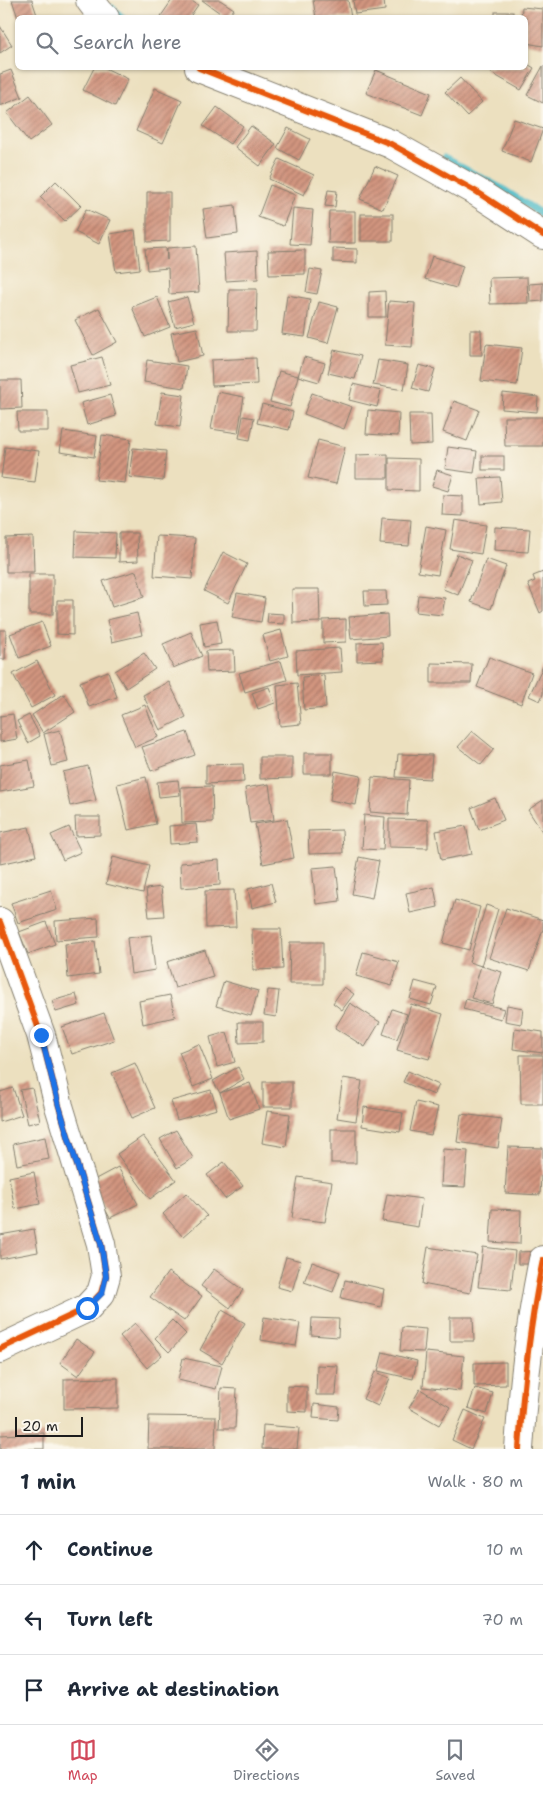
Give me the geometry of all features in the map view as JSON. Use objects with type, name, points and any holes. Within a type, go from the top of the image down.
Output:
[{"type":"street","points":[[90,0],[102,15]]},
{"type":"street","points":[[204,70],[391,144],[477,192],[543,235]]},
{"type":"street","points":[[0,922],[41,1035],[59,1106],[101,1244],[106,1276],[102,1293],[87,1308],[0,1349]]},
{"type":"street","points":[[519,1449],[523,1386],[534,1302],[543,1260]]},
{"type":"building","points":[[12,0],[32,0],[37,15],[17,15]]},
{"type":"building","points":[[172,0],[190,0],[198,5],[191,15],[162,15]]},
{"type":"building","points":[[202,0],[220,0],[234,9],[229,15],[223,15]]},
{"type":"building","points":[[313,0],[348,0],[350,15],[316,15]]},
{"type":"building","points":[[353,0],[384,0],[385,10],[355,14]]},
{"type":"building","points":[[522,7],[543,9],[543,46],[528,43],[528,15],[521,15]]},
{"type":"building","points":[[495,12],[513,12],[513,15],[495,15]]},
{"type":"building","points":[[0,26],[12,45],[0,53]]},
{"type":"building","points":[[528,64],[534,68],[521,90],[486,70],[528,70]]},
{"type":"building","points":[[543,66],[543,103],[527,95]]},
{"type":"building","points":[[11,70],[22,97],[0,106],[0,74]]},
{"type":"building","points":[[93,70],[109,70],[128,79],[115,106],[83,90]]},
{"type":"building","points":[[376,70],[431,93],[422,115],[366,93]]},
{"type":"building","points":[[460,78],[482,102],[467,116],[445,92]]},
{"type":"building","points":[[155,88],[182,100],[163,143],[136,131]]},
{"type":"building","points":[[30,95],[52,125],[29,142],[7,113]]},
{"type":"building","points":[[217,107],[243,126],[230,144],[203,126]]},
{"type":"building","points":[[514,119],[543,129],[531,162],[502,151]]},
{"type":"building","points":[[251,126],[276,144],[260,166],[235,147]]},
{"type":"building","points":[[288,128],[310,139],[299,160],[277,148]]},
{"type":"building","points":[[279,159],[314,175],[304,195],[269,179]]},
{"type":"building","points":[[375,166],[398,176],[383,209],[360,199]]},
{"type":"building","points":[[56,181],[81,206],[65,221],[40,197]]},
{"type":"building","points":[[270,185],[295,195],[283,226],[258,217]]},
{"type":"building","points":[[328,190],[337,191],[335,207],[325,206]]},
{"type":"building","points":[[147,192],[170,192],[170,241],[147,242]]},
{"type":"building","points":[[235,205],[238,234],[207,238],[203,209]]},
{"type":"building","points":[[293,208],[313,210],[310,245],[290,244]]},
{"type":"building","points":[[86,209],[110,220],[99,244],[75,232]]},
{"type":"building","points":[[329,211],[355,211],[355,243],[328,243]]},
{"type":"building","points":[[361,214],[393,214],[393,241],[361,241]]},
{"type":"building","points":[[135,230],[140,269],[116,272],[110,234]]},
{"type":"building","points":[[196,246],[199,292],[169,294],[168,268],[147,270],[145,249],[166,248],[167,260],[167,248]]},
{"type":"building","points":[[333,248],[357,249],[357,263],[333,262]]},
{"type":"building","points":[[305,250],[305,274],[269,275],[268,251]]},
{"type":"building","points":[[257,251],[258,279],[226,281],[224,253]]},
{"type":"building","points":[[432,256],[463,266],[456,288],[425,279]]},
{"type":"building","points":[[310,269],[322,271],[317,294],[306,292]]},
{"type":"building","points":[[527,277],[528,303],[490,304],[489,278]]},
{"type":"building","points":[[543,283],[543,301],[530,302],[529,284]]},
{"type":"building","points":[[229,289],[257,289],[256,331],[228,331]]},
{"type":"building","points":[[385,291],[386,317],[369,317],[369,292]]},
{"type":"building","points":[[287,295],[310,299],[305,337],[282,334]]},
{"type":"building","points":[[157,297],[170,327],[145,337],[132,307]]},
{"type":"building","points":[[187,297],[194,322],[175,327],[168,302]]},
{"type":"building","points":[[389,301],[415,303],[412,347],[385,345]]},
{"type":"building","points":[[319,302],[338,307],[328,343],[309,338]]},
{"type":"building","points":[[99,308],[117,342],[93,355],[75,320]]},
{"type":"building","points":[[197,328],[203,356],[177,362],[171,333]]},
{"type":"building","points":[[470,330],[481,330],[482,355],[470,355]]},
{"type":"building","points":[[486,344],[522,348],[517,385],[481,381]]},
{"type":"building","points":[[334,350],[361,356],[355,379],[328,373]]},
{"type":"building","points":[[102,357],[110,385],[78,393],[70,365]]},
{"type":"building","points":[[304,357],[325,363],[319,382],[298,376]]},
{"type":"building","points":[[256,358],[257,384],[212,386],[211,360]]},
{"type":"building","points":[[147,360],[187,366],[184,388],[144,382]]},
{"type":"building","points":[[378,360],[408,365],[404,390],[373,385]]},
{"type":"building","points":[[419,365],[435,369],[428,392],[412,388]]},
{"type":"building","points":[[279,371],[298,376],[290,407],[270,402]]},
{"type":"building","points":[[0,380],[21,380],[22,408],[0,409]]},
{"type":"building","points":[[353,384],[381,391],[377,407],[349,400]]},
{"type":"building","points":[[162,392],[184,395],[180,427],[157,424]]},
{"type":"building","points":[[218,392],[244,397],[238,433],[211,429]]},
{"type":"building","points":[[312,393],[352,407],[344,429],[304,414]]},
{"type":"building","points":[[503,393],[538,397],[537,412],[502,409]]},
{"type":"building","points":[[110,395],[116,416],[87,425],[81,403]]},
{"type":"building","points":[[454,401],[479,410],[467,441],[443,432]]},
{"type":"building","points":[[262,404],[293,412],[289,430],[257,423]]},
{"type":"building","points":[[368,410],[399,413],[398,436],[366,434]]},
{"type":"building","points":[[17,412],[48,412],[48,431],[18,431]]},
{"type":"building","points":[[409,414],[431,414],[432,444],[410,445]]},
{"type":"building","points":[[243,416],[254,418],[250,440],[239,438]]},
{"type":"building","points":[[504,417],[543,417],[543,446],[505,446]]},
{"type":"building","points":[[63,431],[97,436],[94,457],[60,452]]},
{"type":"building","points":[[102,435],[131,439],[125,483],[96,480]]},
{"type":"building","points":[[318,440],[345,447],[336,484],[308,478]]},
{"type":"building","points":[[5,447],[39,451],[35,482],[1,478]]},
{"type":"building","points":[[448,447],[477,451],[474,473],[445,469]]},
{"type":"building","points":[[133,448],[166,451],[163,481],[129,477]]},
{"type":"building","points":[[388,454],[388,478],[356,478],[356,455]]},
{"type":"building","points":[[482,456],[504,456],[504,470],[482,470]]},
{"type":"building","points":[[389,458],[419,459],[419,491],[389,490]]},
{"type":"building","points":[[437,470],[453,475],[448,491],[432,486]]},
{"type":"building","points":[[500,477],[502,502],[481,504],[479,478]]},
{"type":"building","points":[[443,495],[463,496],[463,516],[442,515]]},
{"type":"building","points":[[382,518],[411,520],[409,546],[380,544]]},
{"type":"building","points":[[455,520],[486,525],[481,554],[450,549]]},
{"type":"building","points":[[426,526],[446,530],[438,575],[418,572]]},
{"type":"building","points":[[495,527],[530,529],[528,552],[494,550]]},
{"type":"building","points":[[76,531],[116,533],[115,558],[75,557]]},
{"type":"building","points":[[119,533],[137,533],[138,561],[119,562]]},
{"type":"building","points":[[157,536],[195,538],[192,579],[154,576]]},
{"type":"building","points":[[33,537],[34,572],[6,572],[6,538]]},
{"type":"building","points":[[223,552],[247,564],[228,603],[204,591]]},
{"type":"building","points":[[457,554],[472,560],[458,595],[443,589]]},
{"type":"building","points":[[486,559],[506,566],[491,609],[471,602]]},
{"type":"building","points":[[136,571],[144,597],[112,607],[103,581]]},
{"type":"building","points":[[543,572],[543,611],[540,613],[528,584],[535,581],[533,576]]},
{"type":"building","points":[[29,574],[53,574],[53,614],[29,614]]},
{"type":"building","points":[[292,589],[319,589],[320,622],[293,623]]},
{"type":"building","points":[[364,591],[386,591],[387,605],[365,606]]},
{"type":"building","points":[[237,593],[265,598],[261,622],[232,617]]},
{"type":"building","points":[[418,595],[445,598],[442,615],[416,612]]},
{"type":"building","points":[[57,600],[73,600],[73,635],[57,634]]},
{"type":"building","points":[[137,613],[142,635],[112,642],[107,620]]},
{"type":"building","points":[[268,613],[284,614],[284,624],[267,623]]},
{"type":"building","points":[[387,614],[388,636],[351,639],[349,617]]},
{"type":"building","points":[[346,619],[346,642],[323,643],[323,620]]},
{"type":"building","points":[[217,620],[221,644],[204,647],[200,623]]},
{"type":"building","points":[[42,622],[51,646],[19,658],[10,634]]},
{"type":"building","points":[[0,630],[6,630],[5,659],[0,659]]},
{"type":"building","points":[[281,630],[288,656],[270,661],[263,635]]},
{"type":"building","points":[[191,632],[202,656],[173,668],[163,644]]},
{"type":"building","points":[[382,642],[383,660],[357,661],[357,643]]},
{"type":"building","points":[[340,648],[342,672],[297,675],[296,651]]},
{"type":"building","points":[[234,650],[235,671],[207,672],[206,651]]},
{"type":"building","points":[[144,653],[155,669],[126,688],[115,671]]},
{"type":"building","points":[[489,657],[532,673],[521,704],[477,687]]},
{"type":"building","points":[[37,661],[55,695],[31,708],[13,674]]},
{"type":"building","points":[[281,661],[287,680],[245,692],[239,673]]},
{"type":"building","points":[[431,663],[472,664],[471,683],[431,683]]},
{"type":"building","points":[[543,666],[543,694],[540,701],[529,696]]},
{"type":"building","points":[[108,671],[117,697],[89,707],[80,682]]},
{"type":"building","points":[[324,675],[326,708],[304,710],[302,677]]},
{"type":"building","points":[[169,682],[186,717],[160,730],[143,695]]},
{"type":"building","points":[[297,683],[301,724],[280,726],[277,685]]},
{"type":"building","points":[[269,687],[275,703],[258,709],[252,693]]},
{"type":"building","points":[[64,694],[75,712],[43,733],[32,715]]},
{"type":"building","points":[[145,705],[158,737],[135,747],[121,715]]},
{"type":"building","points":[[13,714],[17,739],[0,742],[0,716]]},
{"type":"building","points":[[29,715],[40,736],[28,743],[17,721]]},
{"type":"building","points":[[60,730],[68,762],[52,766],[44,734]]},
{"type":"building","points":[[472,731],[494,749],[481,765],[458,747]]},
{"type":"building","points":[[187,732],[195,755],[151,771],[142,747]]},
{"type":"building","points":[[304,753],[332,753],[332,774],[304,774]]},
{"type":"building","points":[[398,754],[432,755],[430,779],[396,777]]},
{"type":"building","points":[[260,757],[292,757],[292,778],[260,779]]},
{"type":"building","points":[[29,760],[34,786],[0,792],[0,765]]},
{"type":"building","points":[[243,764],[244,782],[206,784],[206,765]]},
{"type":"building","points":[[88,766],[96,800],[70,806],[63,772]]},
{"type":"building","points":[[335,771],[361,776],[356,805],[330,800]]},
{"type":"building","points":[[146,777],[156,824],[128,830],[117,784]]},
{"type":"building","points":[[372,777],[409,780],[407,815],[370,812]]},
{"type":"building","points":[[178,780],[180,795],[159,797],[157,782]]},
{"type":"building","points":[[269,784],[274,820],[250,823],[245,788]]},
{"type":"building","points":[[212,786],[213,822],[182,823],[181,787]]},
{"type":"building","points":[[495,798],[504,820],[479,830],[471,808]]},
{"type":"building","points":[[543,800],[543,833],[528,810]]},
{"type":"building","points":[[364,815],[385,817],[383,850],[362,849]]},
{"type":"building","points":[[75,817],[100,817],[100,835],[76,836]]},
{"type":"building","points":[[287,819],[294,858],[263,864],[255,824]]},
{"type":"building","points":[[389,819],[428,820],[428,848],[389,847]]},
{"type":"building","points":[[196,824],[198,842],[170,844],[169,826]]},
{"type":"building","points":[[466,826],[472,854],[441,860],[436,831]]},
{"type":"building","points":[[29,827],[36,856],[0,864],[0,833]]},
{"type":"building","points":[[69,827],[81,852],[63,860],[51,835]]},
{"type":"building","points":[[342,830],[343,853],[309,854],[308,831]]},
{"type":"building","points":[[113,857],[149,866],[143,893],[106,884]]},
{"type":"building","points":[[359,857],[379,861],[372,898],[352,894]]},
{"type":"building","points":[[219,860],[220,885],[181,888],[180,863]]},
{"type":"building","points":[[336,866],[340,901],[316,904],[312,868]]},
{"type":"building","points":[[271,883],[276,902],[252,908],[248,889]]},
{"type":"building","points":[[161,887],[164,916],[149,917],[146,889]]},
{"type":"building","points":[[434,887],[438,907],[410,913],[406,893]]},
{"type":"building","points":[[51,890],[57,910],[18,923],[11,903]]},
{"type":"building","points":[[234,890],[236,927],[206,928],[205,891]]},
{"type":"building","points":[[455,900],[480,907],[469,950],[443,943]]},
{"type":"building","points":[[486,905],[498,909],[481,966],[469,962]]},
{"type":"building","points":[[506,908],[543,920],[543,929],[529,971],[489,958]]},
{"type":"building","points":[[98,918],[99,937],[56,940],[55,921]]},
{"type":"building","points":[[46,922],[55,944],[28,954],[19,932]]},
{"type":"building","points":[[252,929],[281,929],[283,969],[253,970]]},
{"type":"building","points":[[151,935],[155,970],[131,974],[127,938]]},
{"type":"building","points":[[95,941],[99,974],[68,978],[65,944]]},
{"type":"building","points":[[290,942],[323,942],[323,984],[289,984]]},
{"type":"building","points":[[205,950],[213,977],[175,988],[167,962]]},
{"type":"building","points":[[363,952],[399,962],[392,986],[356,976]]},
{"type":"building","points":[[481,966],[502,972],[492,1004],[471,998]]},
{"type":"building","points":[[224,981],[258,991],[251,1016],[216,1006]]},
{"type":"building","points":[[415,981],[437,987],[431,1005],[410,999]]},
{"type":"building","points":[[344,987],[354,994],[342,1010],[333,1003]]},
{"type":"building","points":[[268,990],[279,991],[276,1017],[264,1015]]},
{"type":"building","points":[[76,994],[79,1005],[56,1012],[52,1001]]},
{"type":"building","points":[[170,995],[175,1017],[143,1024],[139,1001]]},
{"type":"building","points":[[466,999],[504,1009],[501,1019],[463,1009]]},
{"type":"building","points":[[350,1003],[380,1022],[365,1047],[335,1028]]},
{"type":"building","points":[[411,1004],[443,1014],[429,1059],[397,1050]]},
{"type":"building","points":[[507,1005],[523,1008],[521,1024],[505,1021]]},
{"type":"building","points":[[392,1009],[407,1014],[397,1039],[383,1034]]},
{"type":"building","points":[[104,1013],[114,1040],[72,1054],[62,1027]]},
{"type":"building","points":[[238,1022],[263,1022],[263,1042],[239,1043]]},
{"type":"building","points":[[515,1028],[543,1032],[543,1053],[513,1049]]},
{"type":"building","points":[[227,1032],[235,1062],[217,1067],[210,1037]]},
{"type":"building","points":[[199,1044],[213,1079],[193,1087],[179,1052]]},
{"type":"building","points":[[520,1055],[543,1055],[543,1104],[521,1104]]},
{"type":"building","points":[[135,1063],[155,1108],[132,1118],[112,1073]]},
{"type":"building","points":[[238,1067],[244,1079],[220,1093],[213,1081]]},
{"type":"building","points":[[408,1071],[439,1085],[434,1095],[403,1082]]},
{"type":"building","points":[[343,1078],[362,1081],[356,1121],[337,1118]]},
{"type":"building","points":[[263,1082],[292,1082],[292,1107],[263,1107]]},
{"type":"building","points":[[250,1083],[259,1109],[229,1119],[220,1093]]},
{"type":"building","points":[[13,1088],[22,1115],[0,1122],[0,1092]]},
{"type":"building","points":[[32,1088],[40,1121],[28,1124],[20,1090]]},
{"type":"building","points":[[211,1090],[217,1109],[177,1120],[171,1101]]},
{"type":"building","points":[[416,1102],[438,1107],[431,1135],[410,1131]]},
{"type":"building","points":[[364,1107],[403,1113],[400,1132],[362,1126]]},
{"type":"building","points":[[267,1111],[290,1114],[286,1147],[262,1143]]},
{"type":"building","points":[[461,1114],[502,1119],[498,1148],[457,1142]]},
{"type":"building","points":[[331,1129],[356,1129],[356,1163],[331,1163]]},
{"type":"building","points":[[176,1130],[193,1158],[177,1168],[160,1139]]},
{"type":"building","points":[[143,1136],[176,1180],[150,1199],[117,1154]]},
{"type":"building","points":[[45,1137],[49,1159],[17,1165],[13,1144]]},
{"type":"building","points":[[508,1147],[543,1148],[543,1176],[541,1176],[540,1195],[505,1193]]},
{"type":"building","points":[[443,1149],[468,1151],[465,1187],[441,1186]]},
{"type":"building","points":[[224,1162],[243,1186],[225,1199],[207,1175]]},
{"type":"building","points":[[118,1167],[138,1204],[110,1218],[90,1182]]},
{"type":"building","points":[[34,1172],[40,1204],[15,1209],[9,1177]]},
{"type":"building","points":[[298,1177],[332,1182],[325,1222],[292,1218]]},
{"type":"building","points":[[186,1193],[207,1216],[183,1237],[163,1214]]},
{"type":"building","points":[[387,1194],[422,1199],[418,1227],[382,1221]]},
{"type":"building","points":[[492,1209],[521,1210],[520,1244],[490,1242]]},
{"type":"building","points":[[34,1229],[38,1252],[0,1259],[0,1235]]},
{"type":"building","points":[[428,1247],[477,1255],[470,1293],[422,1284]]},
{"type":"building","points":[[483,1247],[515,1251],[511,1290],[478,1287]]},
{"type":"building","points":[[541,1251],[542,1264],[518,1264],[518,1252]]},
{"type":"building","points":[[286,1257],[301,1261],[292,1291],[277,1287]]},
{"type":"building","points":[[312,1262],[340,1272],[333,1292],[304,1282]]},
{"type":"building","points":[[214,1269],[243,1290],[230,1308],[201,1286]]},
{"type":"building","points":[[168,1272],[202,1296],[184,1321],[150,1297]]},
{"type":"building","points":[[345,1280],[384,1289],[381,1307],[341,1298]]},
{"type":"building","points":[[222,1310],[245,1323],[222,1363],[200,1350]]},
{"type":"building","points":[[264,1317],[300,1323],[296,1346],[261,1340]]},
{"type":"building","points":[[450,1317],[473,1317],[474,1341],[450,1341]]},
{"type":"building","points":[[312,1318],[339,1319],[338,1337],[311,1335]]},
{"type":"building","points":[[172,1320],[186,1334],[169,1352],[155,1338]]},
{"type":"building","points":[[135,1323],[162,1355],[147,1368],[120,1336]]},
{"type":"building","points":[[402,1327],[426,1329],[424,1352],[400,1351]]},
{"type":"building","points":[[76,1339],[95,1352],[78,1376],[60,1363]]},
{"type":"building","points":[[383,1352],[417,1361],[413,1379],[378,1371]]},
{"type":"building","points":[[426,1352],[464,1356],[460,1391],[423,1387]]},
{"type":"building","points":[[183,1358],[222,1366],[216,1389],[178,1380]]},
{"type":"building","points":[[506,1362],[506,1385],[474,1386],[474,1363]]},
{"type":"building","points":[[317,1365],[338,1366],[336,1395],[316,1395]]},
{"type":"building","points":[[375,1372],[390,1378],[378,1406],[363,1399]]},
{"type":"building","points":[[118,1378],[118,1408],[64,1409],[64,1379]]},
{"type":"building","points":[[287,1386],[307,1387],[307,1412],[287,1411]]},
{"type":"building","points":[[221,1388],[237,1389],[235,1428],[219,1428]]},
{"type":"building","points":[[475,1388],[493,1393],[487,1414],[468,1408]]},
{"type":"building","points":[[420,1389],[450,1407],[439,1425],[409,1408]]},
{"type":"building","points":[[314,1404],[339,1407],[338,1420],[313,1418]]},
{"type":"building","points":[[465,1410],[485,1419],[471,1449],[452,1440]]},
{"type":"building","points":[[149,1416],[216,1417],[215,1449],[148,1449]]},
{"type":"building","points":[[263,1425],[299,1428],[297,1449],[262,1449]]},
{"type":"building","points":[[44,1433],[44,1449],[0,1449],[0,1435]]},
{"type":"waterway","points":[[112,8],[120,15]]},
{"type":"waterway","points":[[444,158],[501,188],[543,215]]},
{"type":"cycle path","points":[[204,70],[391,144],[477,192],[543,235]]},
{"type":"cycle path","points":[[0,922],[41,1035],[59,1106],[101,1244],[106,1276],[101,1293],[87,1308],[0,1349]]},
{"type":"cycle path","points":[[519,1449],[528,1354],[543,1260]]},
{"type":"route","points":[[41,1035],[59,1106],[101,1244],[106,1276],[102,1293],[87,1308]]}]
